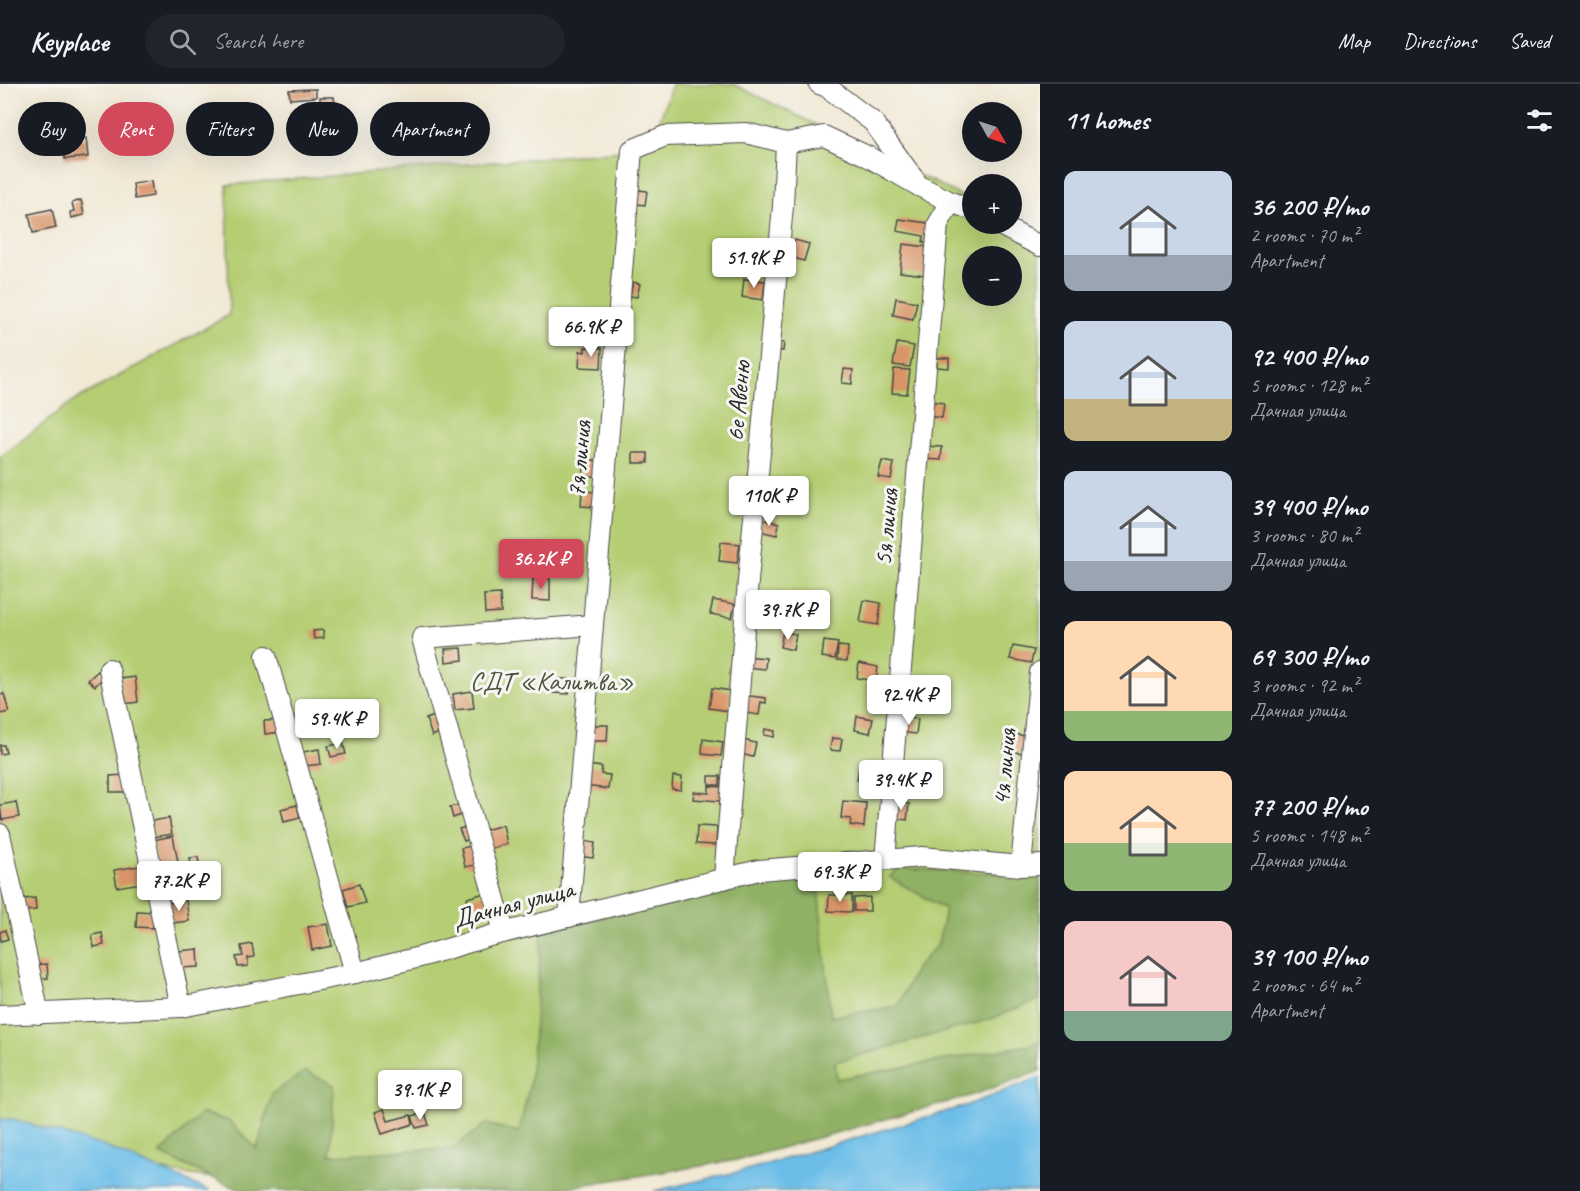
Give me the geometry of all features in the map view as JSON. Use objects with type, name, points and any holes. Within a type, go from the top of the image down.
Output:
[{"type":"street","points":[[819,84],[827,87],[873,122],[919,186]]},
{"type":"street","name":"7я линия","points":[[569,917],[632,150],[665,136],[747,133],[786,143]]},
{"type":"street","points":[[786,143],[824,136],[962,206]]},
{"type":"street","name":"6е Авеню","points":[[724,879],[748,581],[783,206],[786,143]]},
{"type":"street","name":"5я линия","points":[[885,860],[938,224],[951,202]]},
{"type":"street","points":[[1017,234],[1040,246]]},
{"type":"street","points":[[504,932],[422,638],[593,625]]},
{"type":"street","points":[[266,656],[355,973]]},
{"type":"street","points":[[110,669],[181,1007]]},
{"type":"street","name":"4я линия","points":[[1031,865],[1040,672]]},
{"type":"street","points":[[0,834],[39,1014]]},
{"type":"street","name":"Дачная улица","points":[[0,1015],[181,1007],[355,973],[420,957],[504,932],[759,870],[922,857],[1031,865]]},
{"type":"green space","name":"СДТ «Калитва»","points":[[672,84],[733,84],[962,196],[962,234],[1022,234],[1022,224],[1040,233],[1040,1059],[284,1188],[0,1148],[0,457],[72,402],[229,315],[227,185],[632,150],[656,131]]},
{"type":"green space","points":[[900,869],[1040,875],[1040,999],[991,1019],[835,1062],[837,1079],[1029,1045],[1040,1041],[1040,1071],[973,1095],[738,1160],[545,1191],[242,1191],[160,1154],[202,1113],[229,1121],[257,1149],[272,1094],[305,1071],[334,1085],[330,1155],[453,1148],[486,1124],[519,1132],[530,1083],[542,932],[764,879],[817,877],[831,1017],[898,1006],[915,969],[938,944],[945,909],[889,877]]},
{"type":"water","points":[[1040,1077],[1040,1191],[654,1191],[750,1169],[965,1106]]},
{"type":"water","points":[[0,1119],[13,1119],[103,1146],[210,1191],[0,1191]]},
{"type":"building","points":[[316,89],[316,97],[290,99],[289,90]]},
{"type":"building","points":[[320,97],[334,97],[335,102],[320,102]]},
{"type":"building","points":[[86,138],[88,157],[65,159],[65,156],[86,156]]},
{"type":"building","points":[[151,181],[153,196],[135,199],[133,184]]},
{"type":"building","points":[[639,190],[647,191],[645,205],[637,204]]},
{"type":"building","points":[[81,200],[84,215],[71,218],[70,212],[74,211],[72,203]]},
{"type":"building","points":[[52,209],[56,228],[33,233],[29,214]]},
{"type":"building","points":[[899,219],[935,224],[932,244],[923,242],[924,236],[897,231]]},
{"type":"building","points":[[795,240],[809,244],[804,261],[790,257]]},
{"type":"building","points":[[903,244],[928,247],[925,275],[900,272]]},
{"type":"building","points":[[744,279],[765,281],[763,300],[742,297]]},
{"type":"building","points":[[633,282],[640,284],[637,297],[630,296]]},
{"type":"building","points":[[896,298],[917,302],[913,319],[893,315]]},
{"type":"building","points":[[773,341],[784,343],[783,351],[772,350]]},
{"type":"building","points":[[897,343],[914,346],[910,367],[893,365]]},
{"type":"building","points":[[585,347],[602,348],[601,368],[579,367],[580,351],[585,352]]},
{"type":"building","points":[[937,358],[949,358],[949,368],[937,367]]},
{"type":"building","points":[[844,369],[853,370],[852,384],[842,383]]},
{"type":"building","points":[[894,369],[910,370],[907,394],[892,393]]},
{"type":"building","points":[[928,401],[944,403],[942,418],[926,416]]},
{"type":"building","points":[[925,446],[942,447],[941,460],[924,459]]},
{"type":"building","points":[[633,453],[648,453],[648,463],[633,463]]},
{"type":"building","points":[[585,459],[601,461],[598,477],[583,475]]},
{"type":"building","points":[[882,461],[894,463],[891,479],[878,477]]},
{"type":"building","points":[[582,491],[597,492],[596,507],[581,506]]},
{"type":"building","points":[[761,519],[779,523],[777,535],[759,531]]},
{"type":"building","points":[[721,542],[740,544],[737,563],[719,561]]},
{"type":"building","points":[[533,579],[550,579],[550,601],[532,600]]},
{"type":"building","points":[[500,594],[501,612],[485,613],[484,595]]},
{"type":"building","points":[[713,600],[735,604],[732,618],[710,614]]},
{"type":"building","points":[[864,600],[881,603],[878,625],[860,622]]},
{"type":"building","points":[[762,606],[772,607],[770,624],[748,621],[749,610],[761,611]]},
{"type":"building","points":[[323,630],[324,638],[314,639],[313,631]]},
{"type":"building","points":[[783,632],[796,634],[793,650],[780,647]]},
{"type":"building","points":[[824,641],[838,643],[835,659],[822,657]]},
{"type":"building","points":[[838,646],[848,647],[847,661],[837,660]]},
{"type":"building","points":[[1013,646],[1034,650],[1031,663],[1010,659]]},
{"type":"building","points":[[462,648],[463,660],[446,662],[445,649]]},
{"type":"building","points":[[745,656],[766,658],[765,669],[744,667]]},
{"type":"building","points":[[859,663],[878,667],[876,681],[857,678]]},
{"type":"building","points":[[98,671],[107,679],[104,682],[101,680],[95,686],[88,680]]},
{"type":"building","points":[[135,677],[138,702],[124,704],[120,679]]},
{"type":"building","points":[[553,679],[569,679],[569,694],[553,693]]},
{"type":"building","points":[[712,688],[731,691],[729,711],[709,708]]},
{"type":"building","points":[[472,691],[474,708],[455,710],[453,694]]},
{"type":"building","points":[[4,694],[9,712],[0,714],[0,695]]},
{"type":"building","points":[[742,695],[766,698],[766,703],[761,702],[759,715],[740,712]]},
{"type":"building","points":[[440,714],[446,730],[432,736],[426,719]]},
{"type":"building","points":[[857,716],[873,719],[870,733],[855,730]]},
{"type":"building","points":[[902,717],[918,719],[916,734],[900,732]]},
{"type":"building","points":[[281,720],[282,732],[265,734],[264,721]]},
{"type":"building","points":[[590,725],[608,725],[607,741],[590,741]]},
{"type":"building","points":[[765,729],[775,731],[774,737],[764,735]]},
{"type":"building","points":[[1006,733],[1026,736],[1023,753],[1004,751]]},
{"type":"building","points":[[832,738],[842,739],[840,751],[830,750]]},
{"type":"building","points":[[703,739],[723,742],[721,756],[702,754]]},
{"type":"building","points":[[743,740],[756,743],[753,757],[741,754]]},
{"type":"building","points":[[343,743],[346,754],[331,757],[328,746]]},
{"type":"building","points":[[0,745],[4,745],[6,753],[0,754]]},
{"type":"building","points":[[319,749],[321,764],[305,766],[303,752]]},
{"type":"building","points":[[587,765],[602,767],[601,774],[610,775],[608,789],[585,786]]},
{"type":"building","points":[[859,768],[869,769],[868,781],[857,780]]},
{"type":"building","points":[[896,772],[914,774],[913,784],[895,783]]},
{"type":"building","points":[[126,775],[127,792],[110,792],[110,776]]},
{"type":"building","points":[[673,776],[682,777],[681,790],[672,789]]},
{"type":"building","points":[[709,776],[720,776],[720,785],[709,785]]},
{"type":"building","points":[[709,786],[721,787],[720,801],[693,799],[694,792],[709,793]]},
{"type":"building","points":[[843,801],[866,803],[864,827],[850,825],[851,819],[841,818]]},
{"type":"building","points":[[16,802],[19,817],[2,820],[0,805]]},
{"type":"building","points":[[895,802],[909,804],[907,820],[893,818]]},
{"type":"building","points":[[462,804],[464,814],[453,818],[450,807]]},
{"type":"building","points":[[297,805],[300,818],[284,822],[281,809]]},
{"type":"building","points":[[169,818],[172,834],[154,837],[152,821]]},
{"type":"building","points":[[503,825],[507,844],[489,849],[485,830]]},
{"type":"building","points":[[697,826],[717,827],[716,845],[696,844]]},
{"type":"building","points":[[466,827],[470,839],[464,841],[459,829]]},
{"type":"building","points":[[173,836],[178,862],[157,866],[153,840]]},
{"type":"building","points":[[579,840],[595,843],[593,858],[577,856]]},
{"type":"building","points":[[477,845],[481,864],[465,867],[461,848]]},
{"type":"building","points":[[198,857],[201,879],[193,880],[190,858]]},
{"type":"building","points":[[139,866],[142,883],[117,887],[114,870]]},
{"type":"building","points":[[359,884],[365,903],[348,907],[343,889]]},
{"type":"building","points":[[485,893],[490,911],[472,916],[467,898]]},
{"type":"building","points":[[829,895],[852,895],[852,912],[828,911]]},
{"type":"building","points":[[870,897],[870,911],[854,911],[854,898]]},
{"type":"building","points":[[35,898],[36,910],[24,911],[23,899]]},
{"type":"building","points":[[186,900],[189,921],[172,923],[169,903]]},
{"type":"building","points":[[137,911],[154,912],[153,928],[136,927]]},
{"type":"building","points":[[328,924],[332,946],[312,950],[308,927]]},
{"type":"building","points":[[5,930],[8,939],[1,941],[0,932]]},
{"type":"building","points":[[102,933],[104,945],[94,947],[92,935]]},
{"type":"building","points":[[252,944],[254,957],[248,958],[248,966],[238,967],[236,957],[243,956],[241,946]]},
{"type":"building","points":[[198,949],[199,967],[180,968],[179,951]]},
{"type":"building","points":[[47,964],[48,978],[32,980],[31,965]]},
{"type":"building","points":[[384,1109],[388,1121],[411,1115],[413,1124],[382,1134],[375,1112]]},
{"type":"building","points":[[425,1113],[429,1125],[416,1128],[412,1116]]}]
